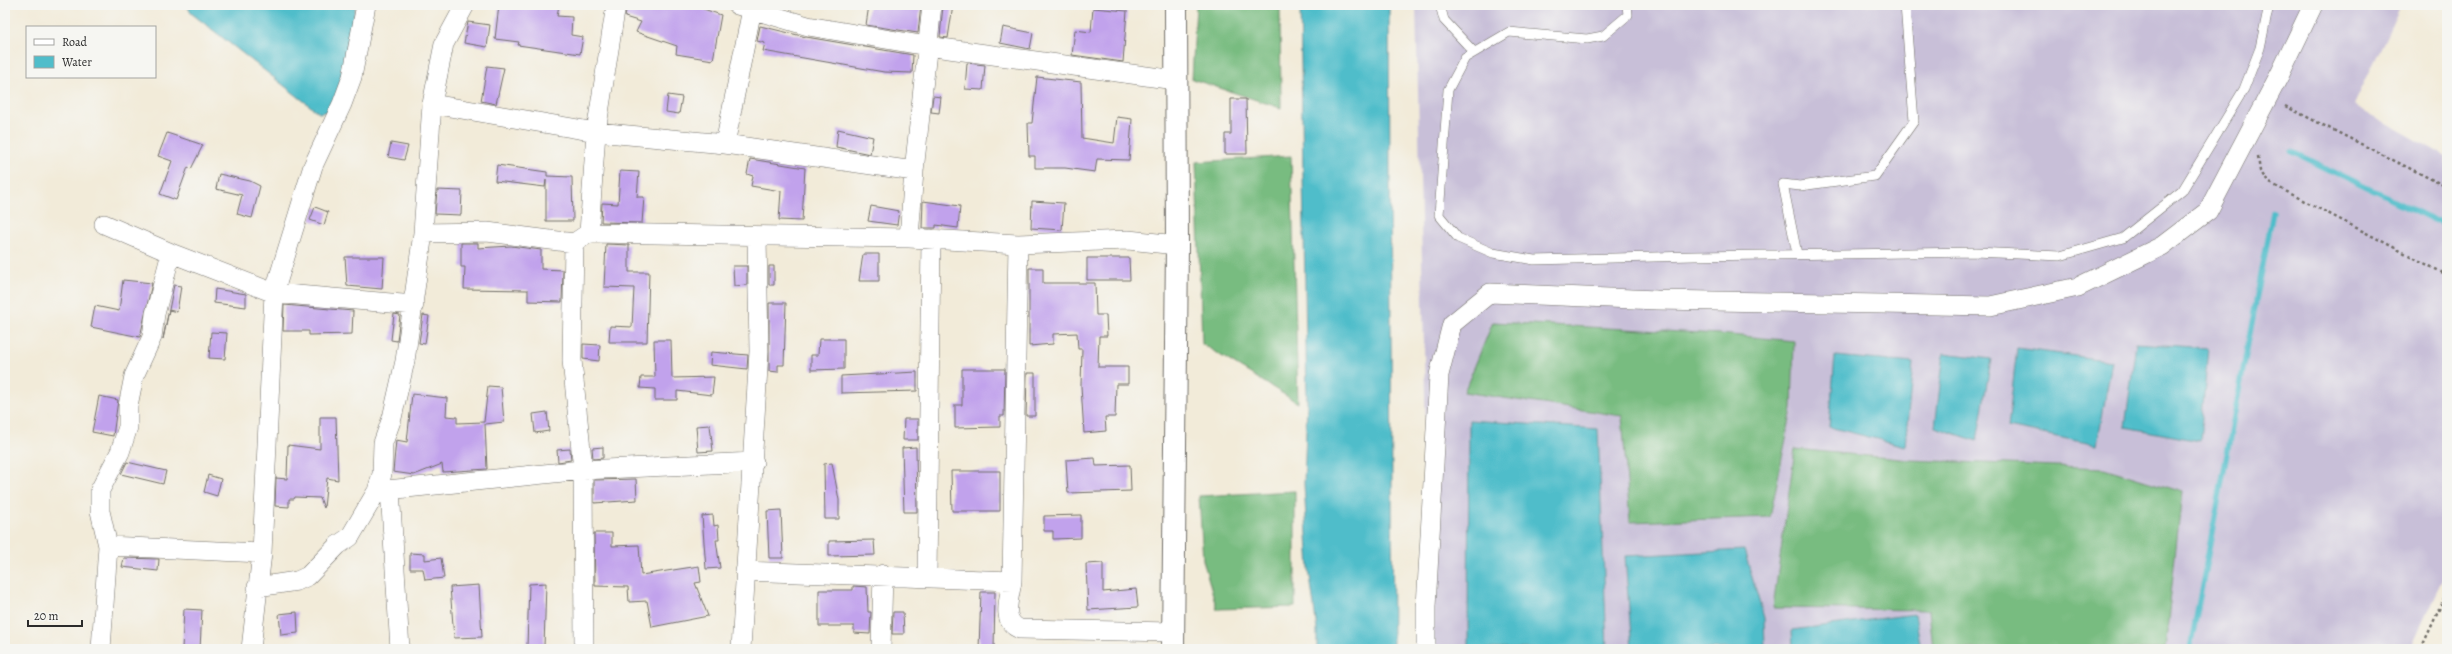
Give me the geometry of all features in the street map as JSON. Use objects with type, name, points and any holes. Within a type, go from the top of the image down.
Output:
[{"type":"main road","points":[[1173,641],[1177,245],[1175,80],[1176,5]]},
{"type":"street","points":[[251,649],[262,553],[274,292],[313,166],[342,104],[352,77],[366,5]]},
{"type":"street","points":[[400,649],[382,474],[383,443],[392,418],[402,375],[414,305],[423,234],[432,104],[444,44],[465,5]]},
{"type":"street","points":[[584,649],[583,470],[572,360],[581,238],[616,5]]},
{"type":"street","points":[[909,238],[914,171],[932,5]]},
{"type":"street","points":[[1426,649],[1426,607],[1439,375],[1452,324],[1490,293],[1656,300],[1990,306],[2078,287],[2162,246],[2208,211],[2280,74],[2313,5]]},
{"type":"street","points":[[725,144],[744,7],[808,26],[927,46],[1175,80]]},
{"type":"street","points":[[432,104],[596,132],[725,144],[914,171]]},
{"type":"street","points":[[104,224],[171,253],[274,292],[414,305]]},
{"type":"street","points":[[423,234],[487,232],[581,238],[758,236],[909,238],[1018,244],[1128,240],[1177,245]]},
{"type":"street","points":[[741,649],[745,571],[754,462],[759,351],[758,236]]},
{"type":"street","points":[[927,577],[931,239]]},
{"type":"street","points":[[1018,244],[1012,580],[1007,614],[1011,625],[1020,629],[1173,641]]},
{"type":"street","points":[[101,649],[108,546],[100,511],[100,490],[120,452],[128,427],[128,406],[134,376],[152,337],[155,314],[171,253]]},
{"type":"street","points":[[257,587],[297,581],[308,576],[338,545],[350,536],[384,491],[583,470],[754,462]]},
{"type":"street","points":[[108,546],[262,553]]},
{"type":"street","points":[[745,571],[883,574],[1012,580]]},
{"type":"street","points":[[881,649],[883,574]]},
{"type":"lane","points":[[1440,5],[1444,20],[1474,52]]},
{"type":"lane","points":[[1627,5],[1628,16],[1604,36],[1587,39],[1509,32],[1465,58],[1448,90],[1439,215],[1458,238],[1493,253],[1534,260],[1797,254],[1976,252],[2060,256],[2123,238],[2182,191],[2244,89],[2260,48],[2269,5]]},
{"type":"lane","points":[[1797,254],[1783,184],[1800,186],[1875,176],[1914,121],[1905,5]]},
{"type":"path","points":[[2282,112],[2287,98]]},
{"type":"path","points":[[2285,106],[2447,187]]},
{"type":"path","points":[[2261,150],[2258,156],[2260,171],[2268,182],[2447,275]]},
{"type":"path","points":[[2421,649],[2447,592]]},
{"type":"shaded area","points":[[1416,5],[2401,5],[2354,105],[2447,157],[2447,570],[2410,649],[1431,649]]},
{"type":"green space","points":[[1196,5],[1280,5],[1281,108],[1192,79]]},
{"type":"green space","points":[[1291,156],[1298,403],[1202,344],[1196,162]]},
{"type":"green space","points":[[1493,322],[1720,334],[1794,341],[1792,409],[1770,517],[1630,522],[1622,416],[1464,392]]},
{"type":"green space","points":[[1795,449],[1910,460],[2104,468],[2182,492],[2165,649],[1933,649],[1929,610],[1773,608]]},
{"type":"green space","points":[[1295,491],[1295,607],[1217,609],[1203,560],[1199,496]]},
{"type":"water","points":[[187,5],[356,5],[335,110],[319,113],[191,13]]},
{"type":"water","points":[[1300,5],[1389,5],[1393,649],[1317,649],[1317,630],[1309,569],[1304,484],[1307,403]]},
{"type":"water","points":[[2136,343],[2208,348],[2200,441],[2125,427]]},
{"type":"water","points":[[2017,348],[2112,361],[2097,445],[2008,427]]},
{"type":"water","points":[[1944,353],[1991,359],[1977,441],[1935,427]]},
{"type":"water","points":[[1835,356],[1913,363],[1905,446],[1829,427]]},
{"type":"water","points":[[1469,420],[1598,429],[1607,649],[1468,649]]},
{"type":"water","points":[[1744,550],[1764,618],[1765,649],[1632,649],[1625,556]]},
{"type":"water","points":[[1915,614],[1921,649],[1793,649],[1792,630]]},
{"type":"building","points":[[499,5],[559,5],[557,16],[572,17],[571,35],[583,37],[580,54],[518,45],[519,42],[495,39]]},
{"type":"building","points":[[627,5],[692,5],[721,15],[713,60],[676,54],[677,46],[636,32],[641,22],[625,17]]},
{"type":"building","points":[[869,5],[921,5],[918,33],[866,25]]},
{"type":"building","points":[[943,5],[953,5],[948,38],[940,37]]},
{"type":"building","points":[[1093,8],[1127,11],[1123,62],[1072,55],[1075,30],[1091,32]]},
{"type":"building","points":[[468,22],[490,25],[487,47],[464,43]]},
{"type":"building","points":[[760,26],[806,37],[913,55],[912,73],[884,72],[763,51],[765,43],[757,41]]},
{"type":"building","points":[[1003,27],[1033,33],[1030,49],[1000,43]]},
{"type":"building","points":[[967,63],[985,65],[983,90],[965,89]]},
{"type":"building","points":[[487,66],[504,68],[496,104],[481,101]]},
{"type":"building","points":[[1037,77],[1081,82],[1082,138],[1114,143],[1117,117],[1132,119],[1129,160],[1097,159],[1095,172],[1065,168],[1035,168],[1035,156],[1029,156],[1028,123],[1032,123]]},
{"type":"building","points":[[668,95],[682,97],[679,114],[666,112]]},
{"type":"building","points":[[933,96],[941,97],[939,113],[931,112]]},
{"type":"building","points":[[1231,99],[1246,99],[1247,154],[1225,154],[1225,134],[1231,134]]},
{"type":"building","points":[[838,129],[873,137],[870,154],[836,147]]},
{"type":"building","points":[[167,133],[203,145],[191,169],[188,167],[176,200],[160,194],[172,161],[158,156]]},
{"type":"building","points":[[391,143],[408,146],[404,160],[388,157]]},
{"type":"building","points":[[750,159],[805,168],[802,221],[779,220],[781,191],[751,186],[753,176],[747,174]]},
{"type":"building","points":[[497,165],[547,172],[547,176],[572,177],[573,221],[546,221],[546,180],[545,187],[495,181]]},
{"type":"building","points":[[620,171],[639,172],[637,197],[644,197],[642,223],[601,222],[602,203],[618,204]]},
{"type":"building","points":[[219,174],[250,181],[260,186],[252,218],[237,214],[242,195],[216,189]]},
{"type":"building","points":[[437,190],[462,191],[461,215],[435,214]]},
{"type":"building","points":[[923,201],[960,206],[958,228],[936,225],[936,228],[922,228]]},
{"type":"building","points":[[1032,201],[1064,203],[1062,230],[1031,228]]},
{"type":"building","points":[[871,206],[899,211],[897,225],[868,221]]},
{"type":"building","points":[[315,207],[328,212],[324,225],[310,220]]},
{"type":"building","points":[[461,243],[478,243],[478,248],[511,246],[541,250],[541,269],[563,270],[562,302],[528,301],[528,290],[464,289],[465,267],[461,267]]},
{"type":"building","points":[[606,244],[629,245],[629,272],[649,272],[647,342],[609,342],[610,326],[632,327],[634,288],[604,287]]},
{"type":"building","points":[[863,254],[879,254],[879,281],[859,281]]},
{"type":"building","points":[[345,257],[384,257],[382,289],[347,286]]},
{"type":"building","points":[[1087,258],[1129,258],[1130,280],[1087,280]]},
{"type":"building","points":[[733,266],[747,266],[747,285],[734,286]]},
{"type":"building","points":[[769,266],[774,266],[774,285],[769,285]]},
{"type":"building","points":[[1029,268],[1043,268],[1043,283],[1095,283],[1096,315],[1106,315],[1107,336],[1099,336],[1098,367],[1128,367],[1128,384],[1116,384],[1115,417],[1105,417],[1106,431],[1084,433],[1081,386],[1082,349],[1078,349],[1077,333],[1053,334],[1053,344],[1029,346]]},
{"type":"building","points":[[123,280],[152,283],[140,337],[91,327],[95,306],[119,311]]},
{"type":"building","points":[[174,285],[181,286],[177,312],[169,310],[163,339]]},
{"type":"building","points":[[215,289],[246,294],[246,307],[214,303]]},
{"type":"building","points":[[769,303],[786,303],[784,365],[778,365],[778,372],[769,371]]},
{"type":"building","points":[[284,305],[353,311],[352,334],[309,335],[309,331],[283,331]]},
{"type":"building","points":[[394,314],[400,315],[397,341],[391,340]]},
{"type":"building","points":[[423,315],[429,316],[425,344],[419,343]]},
{"type":"building","points":[[211,332],[227,333],[225,359],[209,358]]},
{"type":"building","points":[[819,339],[844,339],[844,369],[811,370],[811,355],[818,355]]},
{"type":"building","points":[[654,340],[671,340],[672,378],[714,377],[712,395],[677,391],[677,400],[655,400],[655,389],[640,388],[641,377],[655,377]]},
{"type":"building","points":[[583,344],[600,345],[599,361],[583,359]]},
{"type":"building","points":[[711,352],[748,355],[747,369],[710,365]]},
{"type":"building","points":[[962,369],[1005,369],[1004,416],[1000,416],[1000,427],[955,428],[955,405],[962,405]]},
{"type":"building","points":[[917,372],[917,391],[841,393],[841,376]]},
{"type":"building","points":[[1027,373],[1035,373],[1035,416],[1026,416]]},
{"type":"building","points":[[488,386],[501,387],[504,422],[485,424],[487,469],[443,472],[442,464],[414,475],[393,472],[396,440],[407,442],[412,394],[447,398],[446,416],[457,417],[457,423],[484,422]]},
{"type":"building","points":[[99,396],[118,400],[113,436],[92,432]]},
{"type":"building","points":[[547,412],[549,431],[535,433],[533,414]]},
{"type":"building","points":[[320,417],[336,417],[338,480],[327,478],[324,508],[320,498],[295,497],[294,499],[289,499],[289,507],[275,506],[276,478],[287,479],[288,445],[320,449]]},
{"type":"building","points":[[904,419],[918,419],[918,440],[903,440]]},
{"type":"building","points":[[710,425],[713,451],[698,452],[696,426]]},
{"type":"building","points":[[603,447],[603,458],[593,459],[592,448]]},
{"type":"building","points":[[916,447],[917,512],[904,512],[902,448]]},
{"type":"building","points":[[570,449],[571,460],[558,462],[557,450]]},
{"type":"building","points":[[1095,458],[1096,466],[1130,465],[1131,491],[1068,493],[1066,460]]},
{"type":"building","points":[[127,462],[166,471],[163,484],[121,474]]},
{"type":"building","points":[[832,463],[839,500],[839,519],[825,519],[824,464]]},
{"type":"building","points":[[951,471],[1000,471],[1000,511],[952,511]]},
{"type":"building","points":[[208,475],[221,479],[217,496],[204,492]]},
{"type":"building","points":[[636,479],[637,500],[594,503],[594,480]]},
{"type":"building","points":[[781,510],[783,558],[769,558],[767,511]]},
{"type":"building","points":[[713,515],[714,526],[718,525],[719,540],[716,540],[720,568],[706,569],[702,516]]},
{"type":"building","points":[[1081,515],[1081,538],[1053,539],[1053,531],[1044,531],[1044,516]]},
{"type":"building","points":[[594,533],[612,533],[612,546],[639,545],[641,575],[699,566],[701,582],[695,583],[708,616],[652,627],[647,601],[629,602],[628,587],[595,586]]},
{"type":"building","points":[[874,540],[875,555],[829,556],[829,541]]},
{"type":"building","points":[[410,553],[425,554],[425,560],[441,558],[444,578],[425,580],[423,569],[410,569]]},
{"type":"building","points":[[124,558],[159,559],[158,571],[122,567]]},
{"type":"building","points":[[1103,563],[1103,592],[1136,589],[1138,607],[1088,610],[1086,564]]},
{"type":"building","points":[[546,583],[544,647],[527,647],[529,584]]},
{"type":"building","points":[[479,585],[482,637],[454,638],[450,587]]},
{"type":"building","points":[[853,586],[867,587],[868,612],[871,612],[870,634],[854,633],[854,626],[819,626],[819,590],[853,590]]},
{"type":"building","points":[[981,592],[995,592],[994,649],[979,649]]},
{"type":"building","points":[[184,609],[202,610],[200,649],[182,649]]},
{"type":"building","points":[[297,612],[298,633],[281,635],[279,614]]},
{"type":"building","points":[[893,612],[903,612],[904,634],[892,634]]},
{"type":"waterway","points":[[2292,152],[2447,226]]},
{"type":"waterway","points":[[2190,649],[2273,212]]}]
